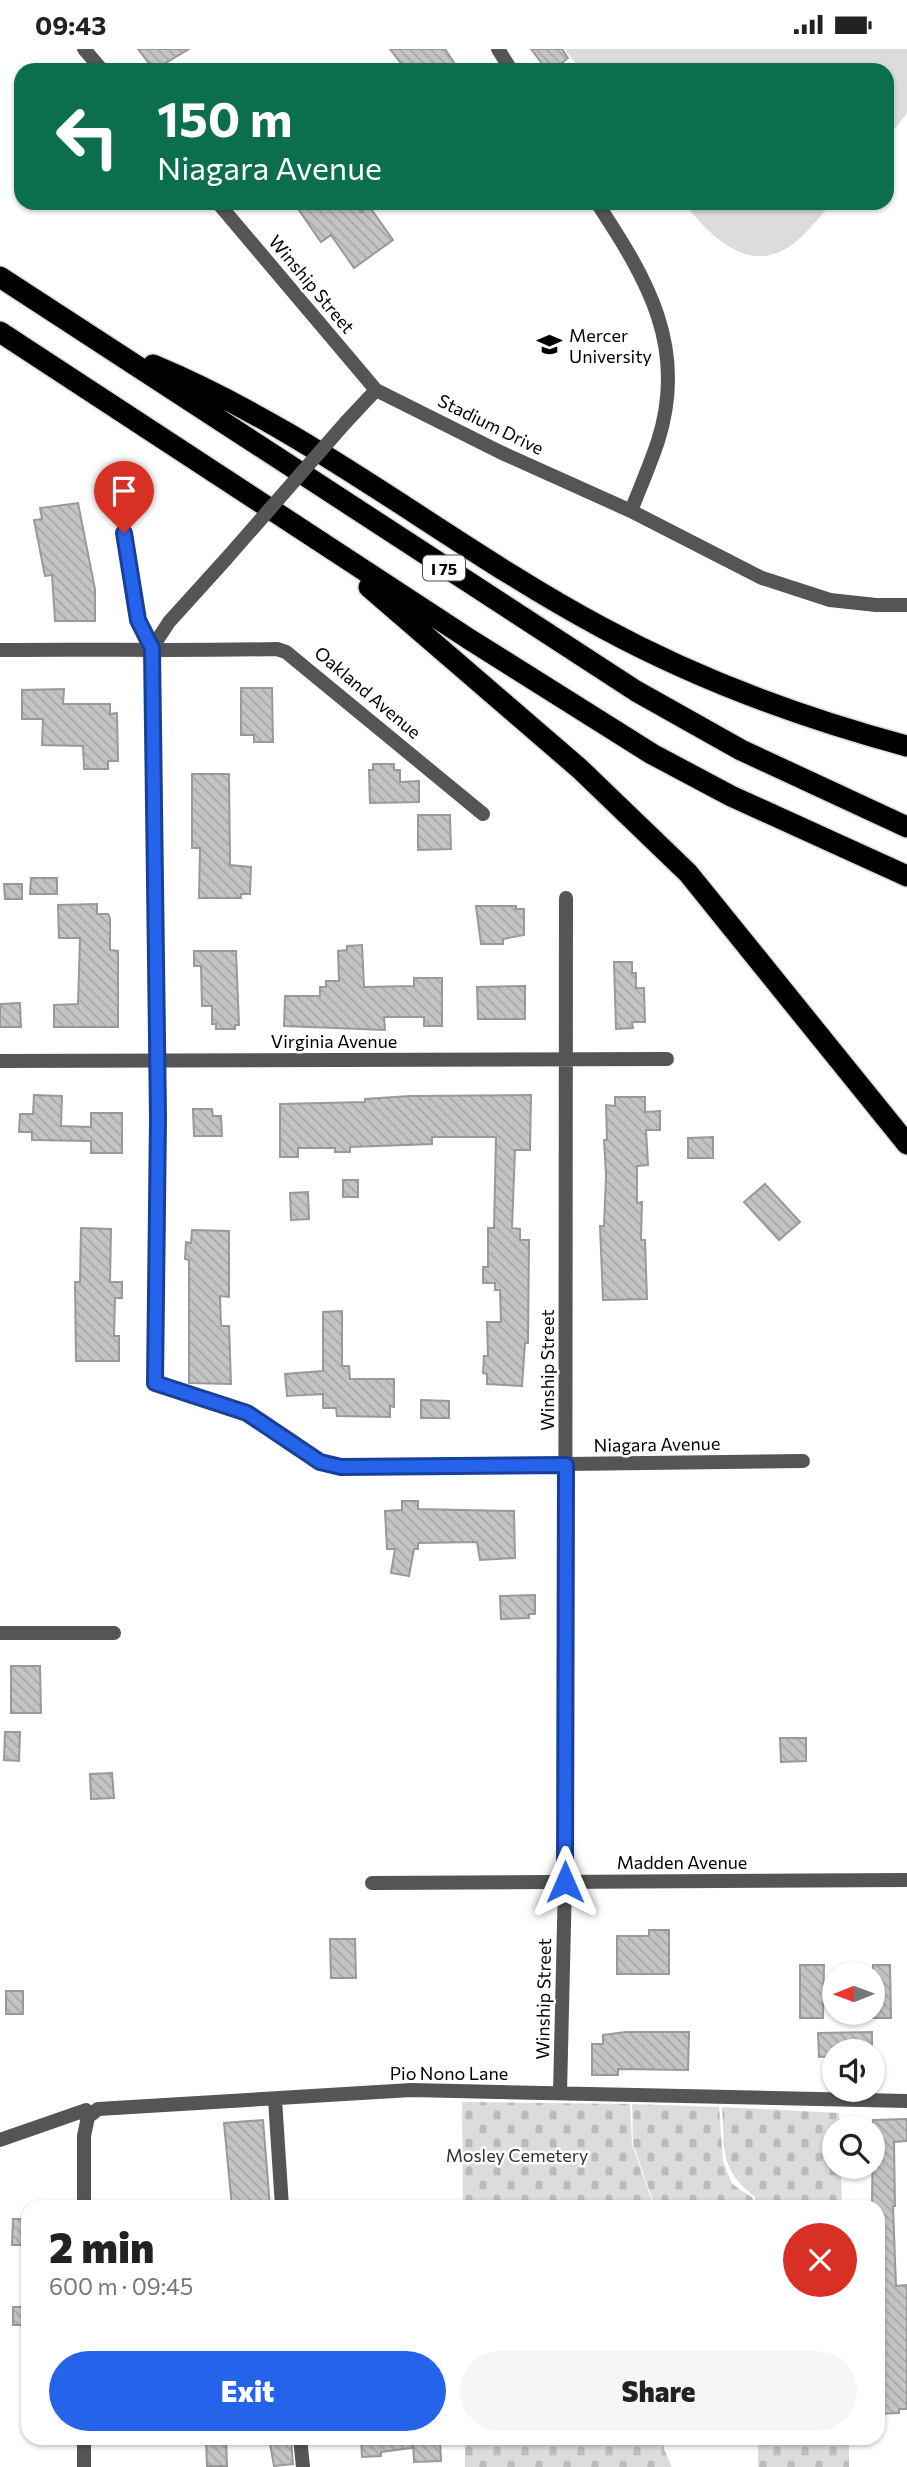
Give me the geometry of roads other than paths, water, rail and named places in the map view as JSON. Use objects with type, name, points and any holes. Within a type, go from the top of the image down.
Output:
[{"type":"highway","name":"I 75","points":[[0,277],[636,691],[741,750],[907,827]]},
{"type":"highway","name":"I 75","points":[[0,332],[652,754],[731,796],[907,876]]},
{"type":"highway","points":[[106,345],[194,382],[279,426],[600,627],[728,686],[825,721],[907,746]]},
{"type":"highway","points":[[289,520],[580,769],[671,856],[709,898],[907,1144]]},
{"type":"street","points":[[84,49],[96,63]]},
{"type":"street","name":"Winship Street","points":[[224,210],[376,390]]},
{"type":"street","points":[[601,210],[650,290],[662,325],[667,356],[664,417],[631,511]]},
{"type":"street","points":[[152,648],[169,622],[376,390]]},
{"type":"street","name":"Stadium Drive","points":[[376,390],[500,452],[631,511],[733,564],[796,591],[852,603],[907,605]]},
{"type":"street","points":[[124,533],[138,620],[152,648],[157,1061]]},
{"type":"street","name":"Oakland Avenue","points":[[0,650],[152,648],[178,651],[277,649],[286,652],[483,814]]},
{"type":"street","name":"Winship Street","points":[[560,2093],[565,1882],[566,898]]},
{"type":"street","name":"Virginia Avenue","points":[[0,1062],[667,1059]]},
{"type":"street","name":"Niagara Avenue","points":[[157,1061],[155,1383],[247,1413],[320,1462],[341,1467],[803,1461]]},
{"type":"street","points":[[0,1633],[114,1633]]},
{"type":"street","name":"Madden Avenue","points":[[372,1883],[907,1880]]},
{"type":"street","name":"Pio Nono Lane","points":[[0,2140],[86,2110],[92,2114],[98,2109],[411,2090],[907,2101]]},
{"type":"street","points":[[275,2099],[282,2200]]},
{"type":"street","points":[[84,2200],[84,2136],[88,2117],[92,2114]]},
{"type":"street","points":[[84,2445],[84,2467]]},
{"type":"street","points":[[301,2445],[303,2467]]},
{"type":"place","name":"Mercer University","points":[[549,345]]},
{"type":"park label","name":"Mosley Cemetery","points":[[517,2155]]}]
